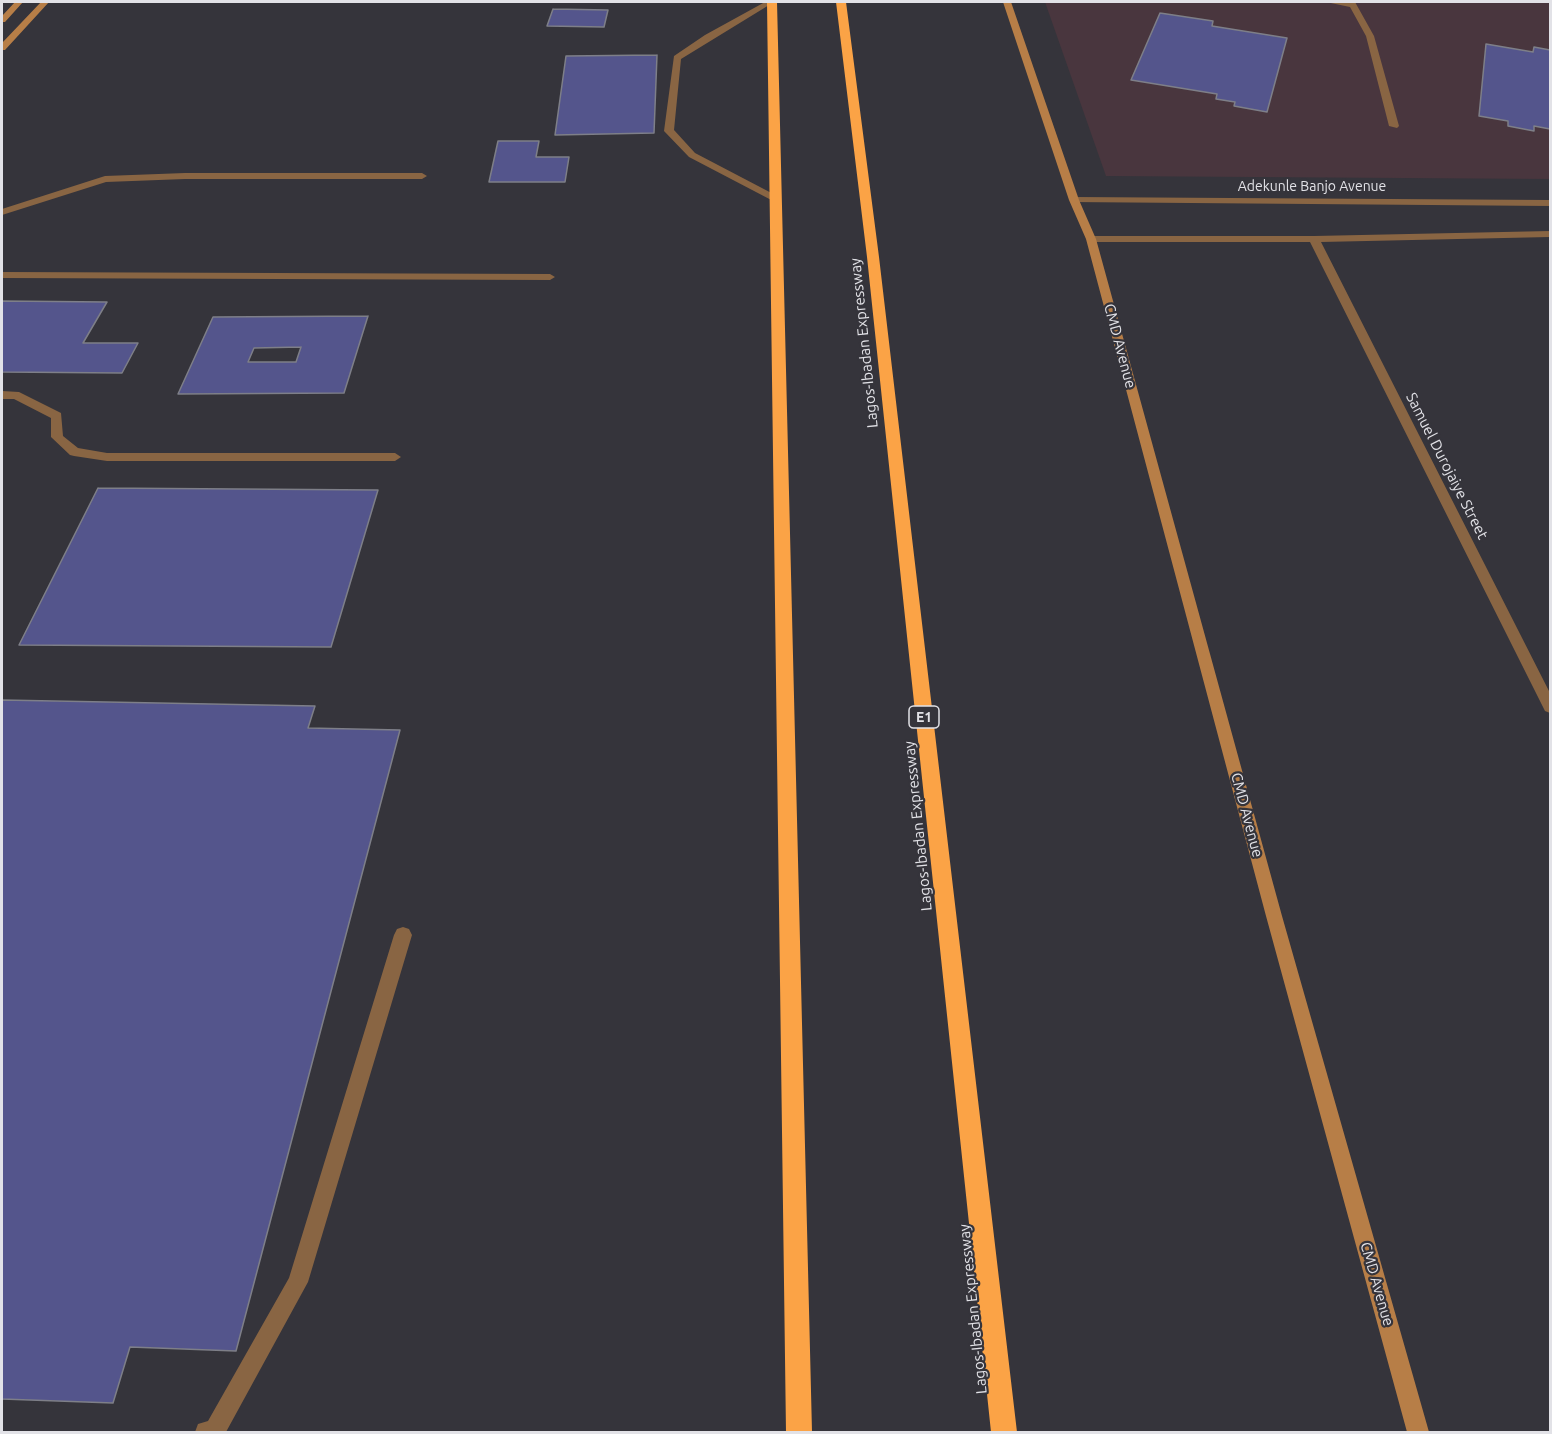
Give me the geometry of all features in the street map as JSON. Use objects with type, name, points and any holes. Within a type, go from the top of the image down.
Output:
[{"type":"highway","points":[[771,2],[777,200],[800,1432]]},
{"type":"highway","name":"Lagos-Ibadan Expressway","points":[[841,2],[873,256],[1005,1432]]},
{"type":"street","points":[[2,20],[19,2]]},
{"type":"street","points":[[2,48],[45,2]]},
{"type":"street","points":[[771,2],[708,37],[677,58],[669,131],[692,155],[777,200]]},
{"type":"street","name":"CMD Avenue","points":[[1007,2],[1074,200],[1091,239],[1271,904],[1418,1432]]},
{"type":"street","points":[[1330,2],[1351,3],[1370,36],[1394,126]]},
{"type":"street","points":[[2,212],[105,178],[422,176]]},
{"type":"street","name":"Adekunle Banjo Avenue","points":[[1074,200],[1551,203]]},
{"type":"street","points":[[1091,239],[1314,239],[1551,234]]},
{"type":"street","name":"Samuel Durojaiye Street","points":[[1314,239],[1551,707]]},
{"type":"street","points":[[2,275],[550,277]]},
{"type":"street","points":[[2,395],[15,395],[57,416],[57,437],[75,452],[107,457],[395,457]]},
{"type":"street","points":[[206,1432],[215,1430],[298,1282],[403,935]]},
{"type":"shaded area","points":[[1045,2],[1550,2],[1550,179],[1106,176]]},
{"type":"building","points":[[553,9],[608,10],[604,27],[547,26]]},
{"type":"building","points":[[1160,13],[1213,21],[1212,26],[1287,38],[1267,112],[1234,106],[1235,102],[1216,99],[1217,94],[1131,80]]},
{"type":"building","points":[[1486,44],[1533,52],[1534,47],[1550,50],[1550,129],[1534,126],[1534,131],[1508,126],[1508,121],[1479,116]]},
{"type":"building","points":[[657,55],[654,133],[555,135],[566,56]]},
{"type":"building","points":[[498,141],[539,141],[536,157],[569,157],[565,182],[489,182]]},
{"type":"building","points":[[2,301],[107,302],[83,343],[138,343],[122,373],[2,372]]},
{"type":"building","points":[[368,316],[344,393],[178,394],[213,317]],"holes":[[[301,347],[296,362],[248,362],[254,348]]]},
{"type":"building","points":[[98,488],[378,490],[331,647],[19,645]]},
{"type":"building","points":[[2,700],[315,706],[308,728],[400,730],[236,1351],[130,1347],[113,1403],[2,1399]]}]
